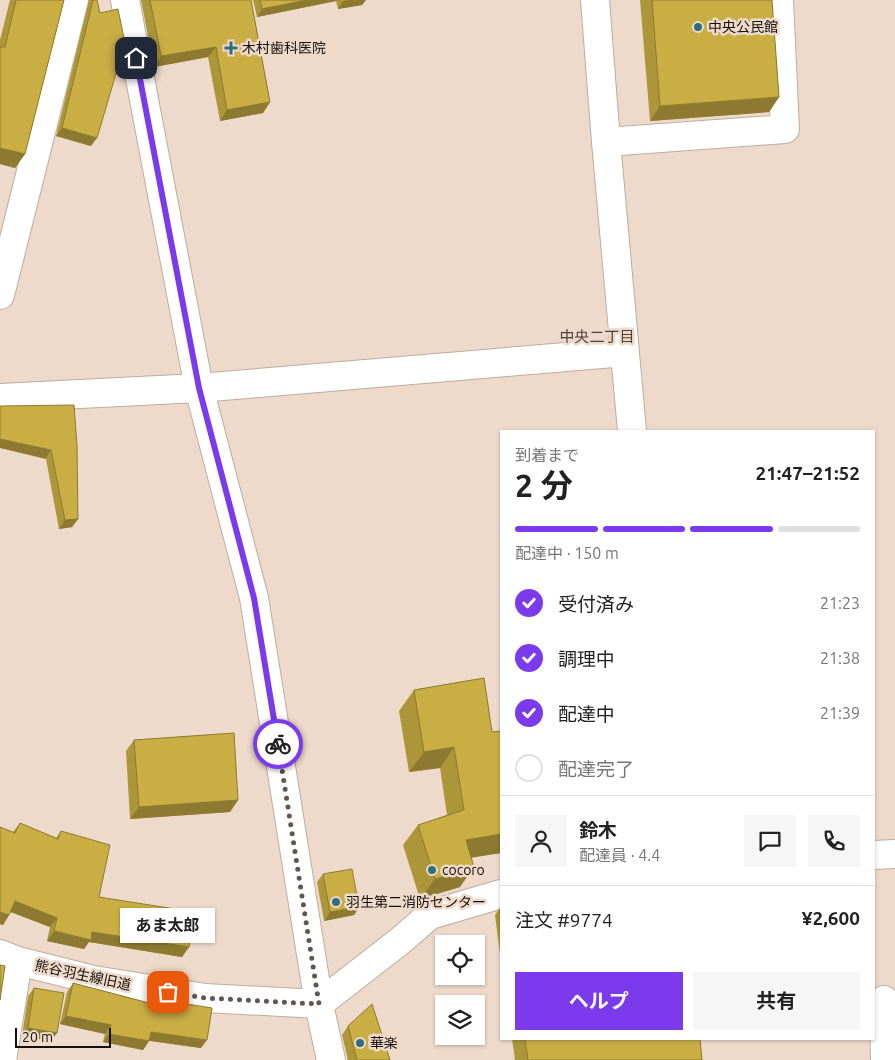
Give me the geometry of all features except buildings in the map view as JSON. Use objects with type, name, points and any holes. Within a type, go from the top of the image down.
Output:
[{"type":"street","points":[[0,295],[74,0]]},
{"type":"street","points":[[125,0],[199,388],[254,598],[319,1004],[331,1060]]},
{"type":"street","points":[[596,0],[606,142],[632,430]]},
{"type":"street","points":[[606,142],[785,129],[779,0]]},
{"type":"street","points":[[0,398],[199,388],[625,352]]},
{"type":"street","points":[[875,855],[895,854]]},
{"type":"street","points":[[319,1004],[400,941],[430,915],[500,894]]},
{"type":"street","points":[[2,1060],[9,958]]},
{"type":"street","name":"熊谷羽生線旧道","points":[[9,958],[94,980],[205,998],[319,1004]]},
{"type":"street","points":[[884,1000],[885,1060]]},
{"type":"way so far","points":[[168,992],[205,998],[319,1004],[278,744]]},
{"type":"place","name":"中央公民館","points":[[698,27]]},
{"type":"place","name":"木村歯科医院","points":[[231,48]]},
{"type":"place","name":"cocoro","points":[[432,870]]},
{"type":"place","name":"羽生第二消防センター","points":[[336,902]]},
{"type":"place","name":"あま太郎","points":[[168,992]]},
{"type":"place","name":"華楽","points":[[360,1043]]},
{"type":"district","name":"中央二丁目","points":[[597,337]]},
{"type":"route","points":[[136,58],[199,388],[254,598],[278,744]]}]
